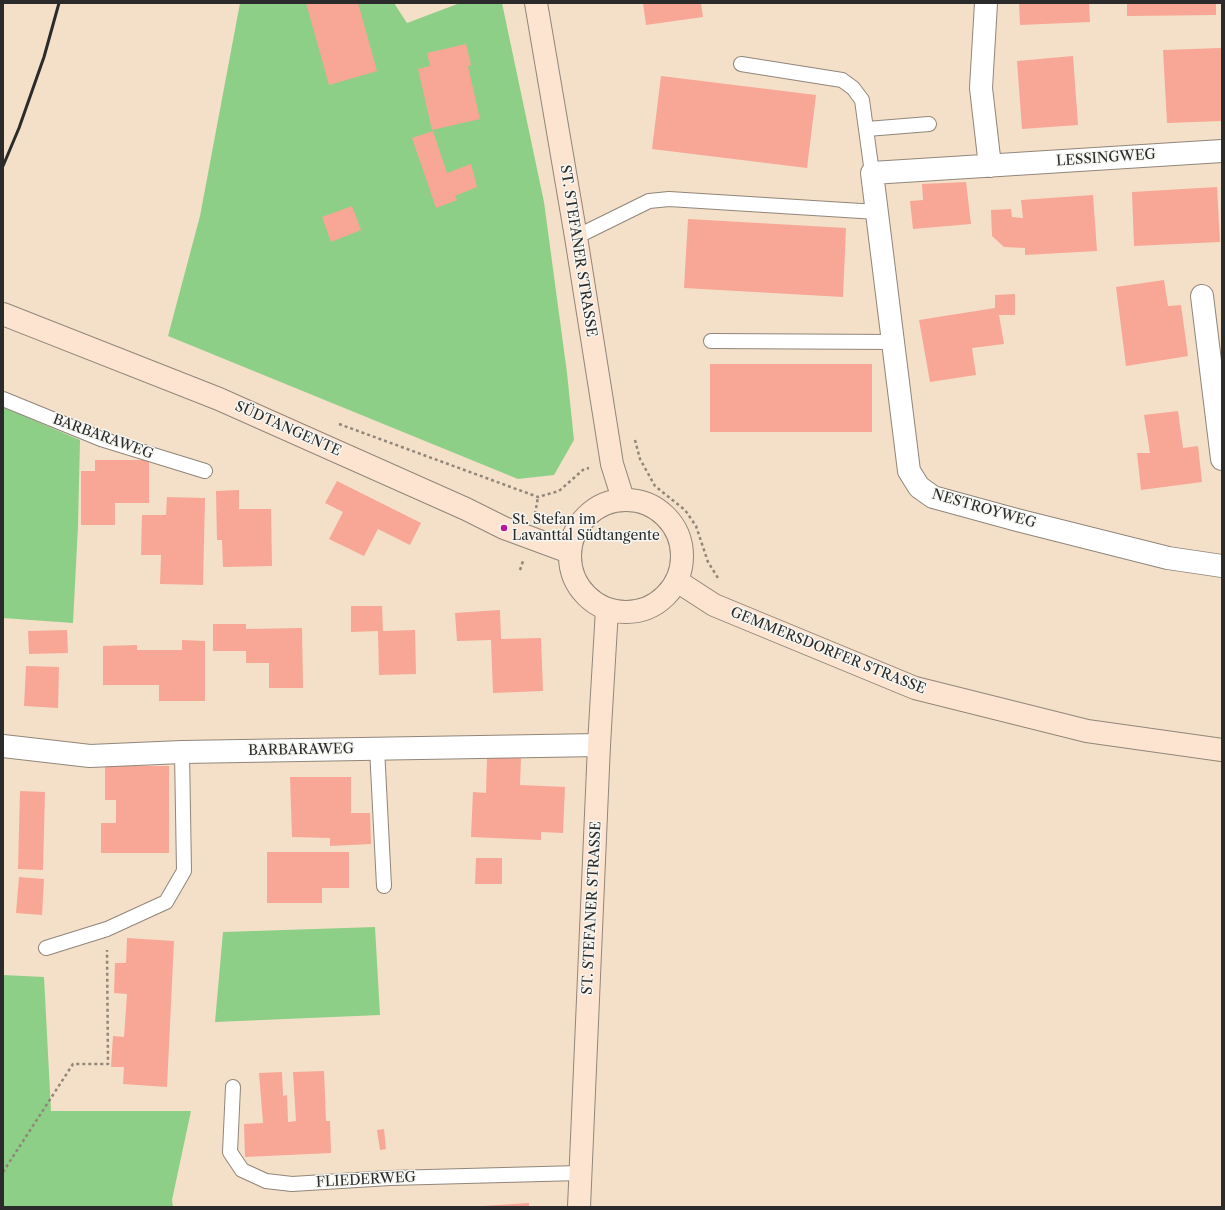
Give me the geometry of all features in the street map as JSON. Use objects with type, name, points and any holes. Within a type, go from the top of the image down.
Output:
[{"type":"main road","name":"ST. STEFANER STRASSE","points":[[536,3],[576,237],[612,464],[623,499]]},
{"type":"main road","name":"SÜDTANGENTE","points":[[3,314],[220,399],[466,509],[504,528],[569,552]]},
{"type":"main road","points":[[623,499],[640,500],[658,509],[669,519],[679,535],[682,554],[682,561],[677,581],[663,598],[642,610],[627,612],[607,609],[592,601],[578,586],[572,572],[569,552],[571,541],[579,523],[596,508],[623,499]]},
{"type":"main road","name":"GEMMERSDORFER STRASSE","points":[[677,581],[714,605],[915,688],[1087,731],[1222,750]]},
{"type":"main road","name":"ST. STEFANER STRASSE","points":[[579,1207],[599,745],[607,609]]},
{"type":"street","points":[[986,3],[981,88],[990,166]]},
{"type":"street","name":"LESSINGWEG","points":[[872,173],[1222,151]]},
{"type":"street","name":"NESTROYWEG","points":[[872,173],[909,472],[919,487],[933,497],[1017,520],[1168,558],[1222,566]]},
{"type":"street","points":[[1202,296],[1222,459]]},
{"type":"street","name":"BARBARAWEG","points":[[3,746],[90,756],[182,752],[599,745]]},
{"type":"lane","points":[[741,64],[842,80],[853,88],[862,100],[872,173]]},
{"type":"lane","points":[[867,129],[929,124]]},
{"type":"lane","points":[[576,237],[649,201],[669,199],[877,212]]},
{"type":"lane","points":[[711,341],[893,342]]},
{"type":"lane","name":"BARBARAWEG","points":[[3,399],[102,439],[205,471]]},
{"type":"lane","points":[[377,748],[384,886]]},
{"type":"lane","points":[[46,948],[107,929],[166,902],[184,871],[182,752]]},
{"type":"lane","name":"FLIEDERWEG","points":[[233,1087],[230,1152],[242,1170],[266,1181],[292,1184],[390,1178],[580,1173]]},
{"type":"path","points":[[634,438],[640,459],[655,486],[686,510],[696,526],[708,562],[720,580]]},
{"type":"path","points":[[538,496],[559,491],[584,469],[640,459]]},
{"type":"path","points":[[3,1172],[73,1064],[108,1064],[107,929]]},
{"type":"green space","points":[[240,3],[394,3],[407,23],[460,3],[502,3],[544,202],[567,373],[574,440],[554,475],[518,479],[168,336],[200,216]]},
{"type":"green space","points":[[3,407],[80,440],[78,526],[73,623],[3,618]]},
{"type":"green space","points":[[375,927],[380,1015],[215,1022],[223,932]]},
{"type":"green space","points":[[3,975],[44,977],[51,1111],[191,1111],[172,1200],[173,1207],[3,1207]]},
{"type":"building","points":[[306,3],[358,3],[377,71],[329,85]]},
{"type":"building","points":[[643,3],[701,3],[703,17],[646,25]]},
{"type":"building","points":[[1019,3],[1089,3],[1090,22],[1020,25]]},
{"type":"building","points":[[1127,3],[1216,3],[1216,15],[1127,16]]},
{"type":"building","points":[[466,44],[471,65],[468,66],[480,119],[432,130],[418,69],[430,66],[427,53]]},
{"type":"building","points":[[1221,48],[1222,121],[1167,123],[1163,50]]},
{"type":"building","points":[[1073,56],[1078,125],[1022,129],[1017,61]]},
{"type":"building","points":[[661,76],[816,95],[807,168],[652,149]]},
{"type":"building","points":[[433,131],[447,173],[471,164],[477,187],[455,196],[457,200],[436,208],[412,138]]},
{"type":"building","points":[[966,182],[971,224],[913,229],[910,201],[923,200],[922,184]]},
{"type":"building","points":[[1217,187],[1220,242],[1134,246],[1132,192]]},
{"type":"building","points":[[1093,195],[1097,251],[1025,255],[1025,248],[1004,247],[992,236],[991,210],[1011,209],[1012,217],[1023,218],[1021,200]]},
{"type":"building","points":[[352,206],[361,230],[331,242],[322,217]]},
{"type":"building","points":[[688,219],[846,228],[843,297],[684,288]]},
{"type":"building","points":[[1164,280],[1168,306],[1181,305],[1188,356],[1126,366],[1116,287]]},
{"type":"building","points":[[1015,294],[1015,315],[999,315],[1004,344],[972,348],[976,375],[930,382],[919,320],[995,308],[995,295]]},
{"type":"building","points":[[710,364],[872,364],[872,432],[710,432]]},
{"type":"building","points":[[1178,411],[1183,448],[1198,446],[1202,482],[1141,490],[1137,453],[1150,453],[1144,415]]},
{"type":"building","points":[[95,460],[149,460],[149,503],[115,503],[115,525],[81,525],[81,471],[95,471]]},
{"type":"building","points":[[337,481],[421,523],[410,545],[378,529],[364,556],[329,539],[343,512],[325,503]]},
{"type":"building","points":[[239,490],[239,509],[271,509],[272,566],[223,567],[222,540],[217,540],[216,491]]},
{"type":"building","points":[[167,497],[205,498],[203,585],[160,584],[161,555],[141,555],[142,515],[166,515]]},
{"type":"building","points":[[351,606],[382,606],[383,631],[415,630],[416,674],[379,675],[378,631],[351,632]]},
{"type":"building","points":[[500,610],[501,639],[541,638],[543,691],[493,693],[491,640],[457,641],[455,613]]},
{"type":"building","points":[[213,624],[246,624],[246,629],[302,628],[303,688],[269,688],[269,663],[246,663],[246,651],[213,651]]},
{"type":"building","points":[[67,630],[68,653],[29,654],[28,631]]},
{"type":"building","points":[[182,640],[205,641],[205,701],[159,701],[159,685],[103,685],[103,646],[137,645],[137,650],[182,650]]},
{"type":"building","points":[[26,666],[59,667],[58,708],[24,706]]},
{"type":"building","points":[[487,758],[521,758],[520,785],[565,787],[563,833],[541,832],[541,840],[471,837],[473,792],[486,793]]},
{"type":"building","points":[[105,766],[169,766],[169,853],[101,853],[101,823],[116,823],[116,800],[105,800]]},
{"type":"building","points":[[290,777],[351,777],[351,813],[370,813],[371,844],[330,846],[330,838],[292,837]]},
{"type":"building","points":[[20,791],[45,792],[43,870],[18,869]]},
{"type":"building","points":[[267,852],[349,852],[349,888],[322,888],[322,903],[267,903]]},
{"type":"building","points":[[476,858],[502,858],[502,884],[475,884]]},
{"type":"building","points":[[19,877],[44,879],[42,915],[16,913]]},
{"type":"building","points":[[127,938],[174,941],[167,1087],[123,1084],[124,1067],[111,1067],[113,1036],[124,1037],[127,994],[114,993],[115,963],[126,963]]},
{"type":"building","points":[[324,1071],[326,1121],[330,1121],[331,1153],[245,1157],[244,1124],[263,1123],[259,1073],[282,1072],[283,1096],[287,1095],[288,1122],[296,1121],[293,1072]]},
{"type":"building","points":[[384,1129],[386,1149],[380,1150],[377,1130]]},
{"type":"building","points":[[529,1203],[529,1207],[483,1207],[483,1206]]},
{"type":"railway","points":[[3,166],[19,128],[44,57],[59,3]]},
{"type":"place","name":"St. Stefan im Lavanttal Südtangente","points":[[504,528]]}]
